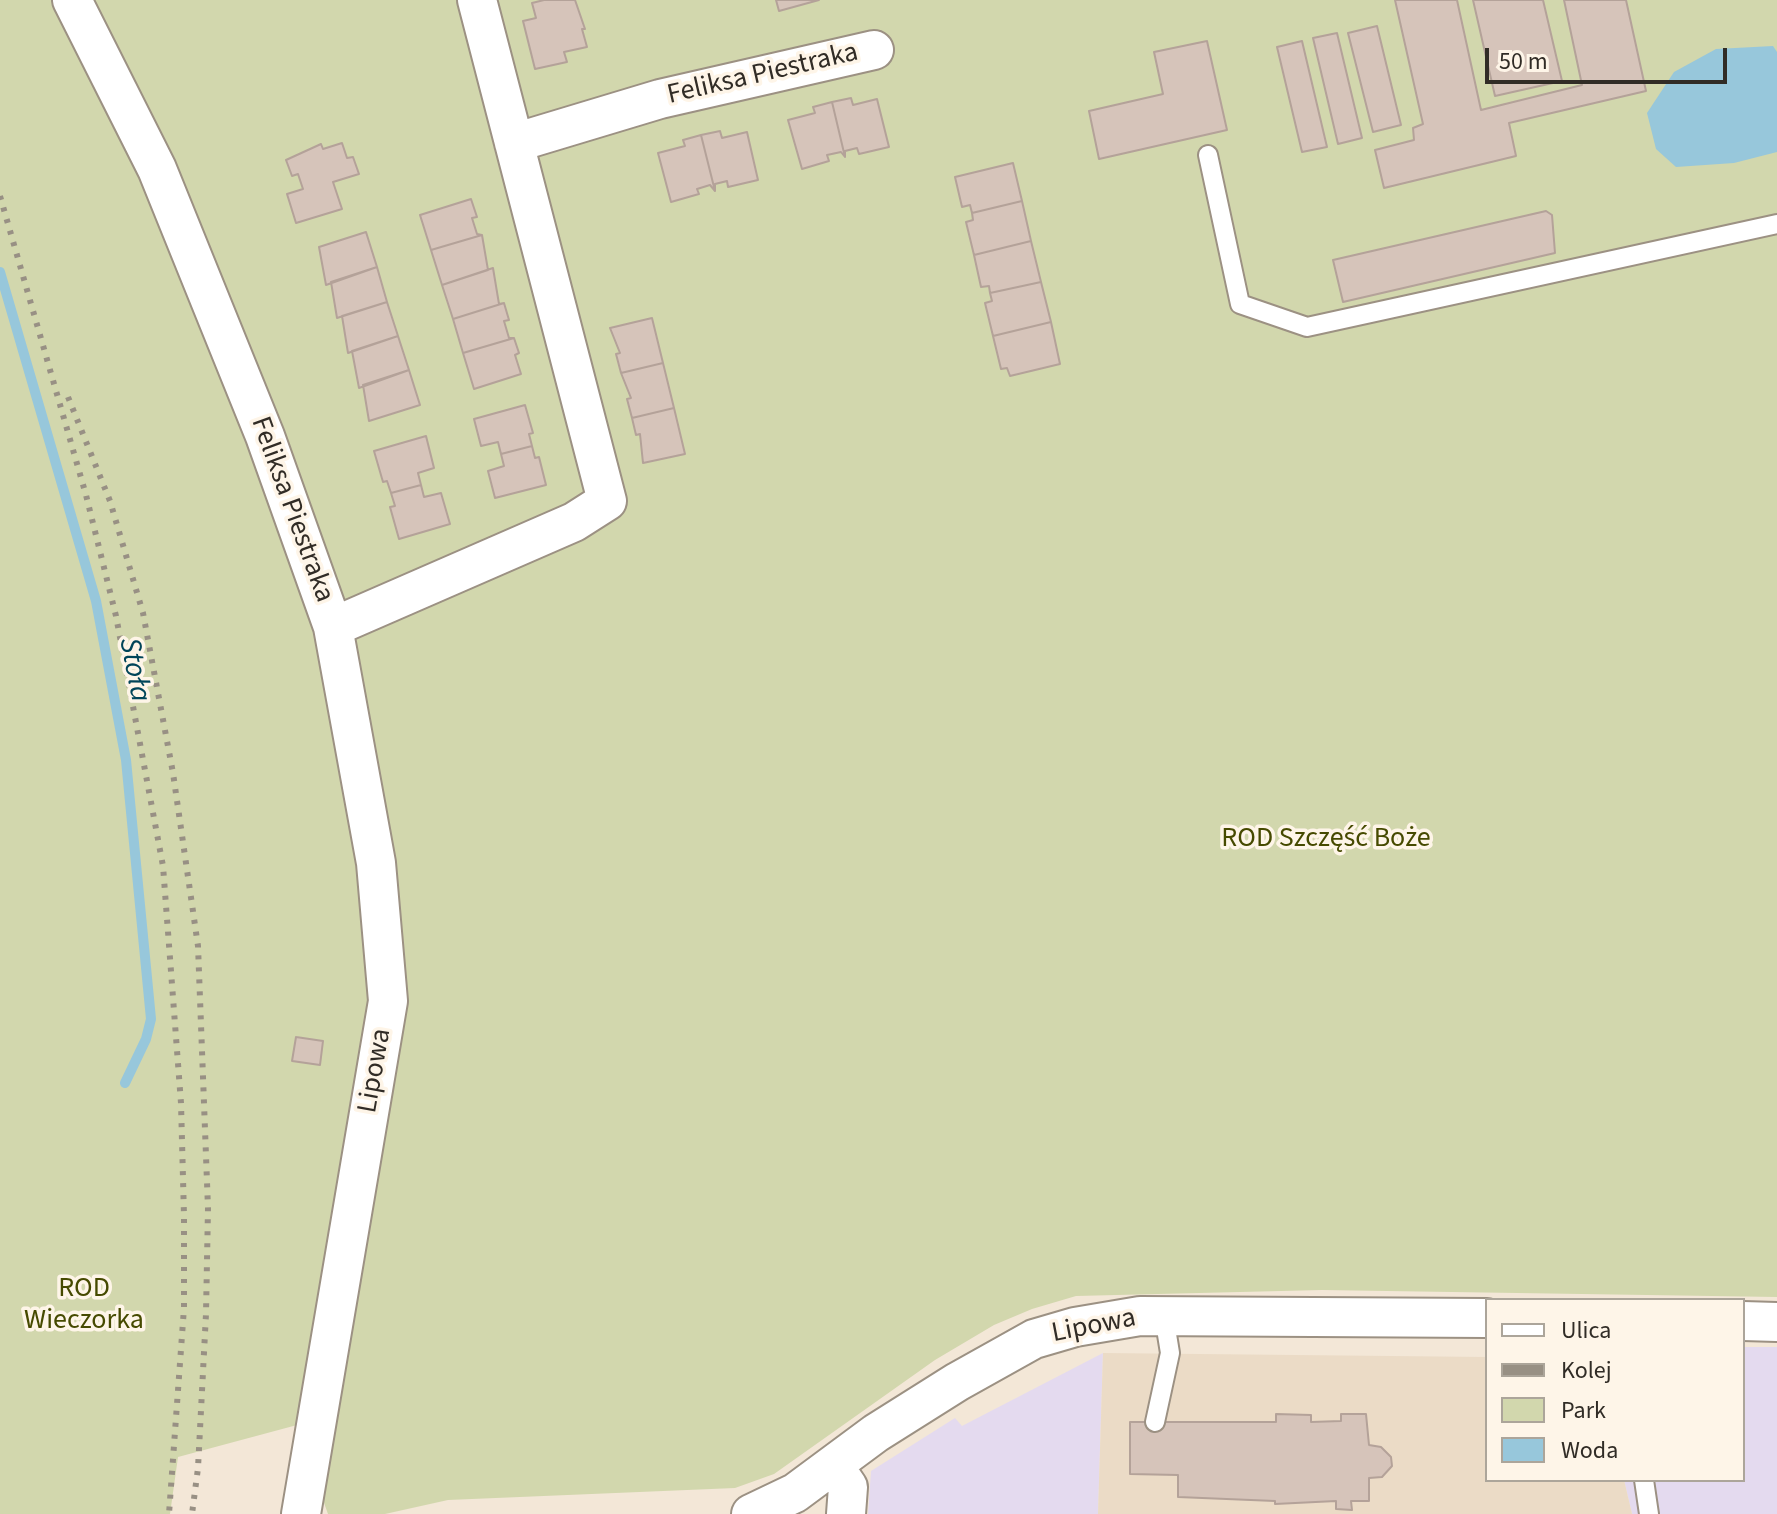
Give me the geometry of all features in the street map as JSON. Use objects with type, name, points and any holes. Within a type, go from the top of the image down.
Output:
[{"type":"street","name":"Feliksa Piestraka","points":[[72,0],[157,169],[265,436],[333,627],[574,522],[607,501],[477,0]]},
{"type":"street","name":"Feliksa Piestraka","points":[[514,143],[660,99],[874,50]]},
{"type":"street","name":"Lipowa","points":[[301,1514],[388,1001],[376,863],[333,627]]},
{"type":"street","name":"Lipowa","points":[[751,1514],[795,1493],[941,1392],[1034,1339],[1107,1320],[1164,1316],[1485,1318]]},
{"type":"street","points":[[1745,1321],[1777,1322]]},
{"type":"street","points":[[833,1465],[848,1487],[846,1514]]},
{"type":"lane","points":[[1208,155],[1240,304],[1307,327],[1777,224]]},
{"type":"lane","points":[[1155,1422],[1170,1353],[1164,1316]]},
{"type":"lane","points":[[1644,1482],[1649,1514]]},
{"type":"shaded area","points":[[1745,1347],[1777,1347],[1777,1514],[1632,1514],[1624,1482],[1745,1482]]},
{"type":"shaded area","points":[[1103,1353],[1098,1514],[868,1514],[871,1471],[955,1418],[962,1426]]},
{"type":"shaded area","points":[[1103,1353],[1485,1357],[1485,1482],[1624,1482],[1632,1514],[1098,1514]]},
{"type":"green space","points":[[0,0],[1777,0],[1777,1297],[1322,1290],[1076,1296],[1032,1309],[994,1325],[935,1360],[774,1474],[735,1488],[448,1500],[385,1514],[328,1514],[323,1500],[338,1414],[178,1457],[170,1514],[0,1514]]},
{"type":"water","points":[[1773,46],[1777,52],[1777,152],[1734,163],[1676,167],[1656,149],[1647,113],[1674,72],[1716,49]]},
{"type":"building","points":[[575,0],[585,29],[582,29],[587,47],[564,52],[567,62],[535,69],[523,21],[536,18],[532,3]]},
{"type":"building","points":[[776,0],[819,0],[779,11]]},
{"type":"building","points":[[1395,0],[1457,0],[1481,110],[1582,85],[1564,0],[1626,0],[1646,91],[1509,123],[1516,156],[1384,188],[1375,150],[1414,140],[1413,128],[1423,124]]},
{"type":"building","points":[[1473,0],[1543,0],[1562,81],[1495,96]]},
{"type":"building","points":[[1377,26],[1401,125],[1373,132],[1348,33]]},
{"type":"building","points":[[1337,33],[1362,138],[1338,144],[1313,38]]},
{"type":"building","points":[[1207,41],[1227,130],[1099,159],[1089,111],[1163,94],[1154,52]]},
{"type":"building","points":[[1302,41],[1327,147],[1302,152],[1277,47]]},
{"type":"building","points":[[851,98],[853,105],[877,99],[889,147],[859,154],[857,148],[845,151],[845,157],[832,102]]},
{"type":"building","points":[[832,102],[845,157],[841,152],[827,155],[829,161],[802,169],[788,120],[815,113],[813,107]]},
{"type":"building","points":[[720,131],[722,138],[747,132],[758,180],[728,187],[727,181],[715,184],[715,191],[701,135]]},
{"type":"building","points":[[701,135],[715,191],[710,185],[697,189],[699,194],[671,202],[658,153],[685,146],[683,140]]},
{"type":"building","points":[[342,143],[347,158],[353,157],[359,174],[333,182],[342,209],[296,223],[287,194],[303,189],[298,174],[292,176],[286,160],[321,144],[323,149]]},
{"type":"building","points":[[1013,163],[1022,201],[972,213],[970,205],[962,207],[955,177]]},
{"type":"building","points":[[471,199],[477,217],[472,218],[477,234],[482,235],[431,250],[420,215]]},
{"type":"building","points":[[1022,201],[1031,241],[974,255],[966,222],[973,220],[972,213]]},
{"type":"building","points":[[1546,211],[1552,215],[1555,253],[1343,302],[1333,260]]},
{"type":"building","points":[[366,232],[377,267],[326,285],[319,247]]},
{"type":"building","points":[[482,235],[488,270],[442,285],[431,250]]},
{"type":"building","points":[[1031,241],[1041,282],[990,293],[989,286],[981,287],[974,255]]},
{"type":"building","points":[[377,267],[387,302],[337,318],[331,282]]},
{"type":"building","points":[[493,268],[499,304],[504,303],[453,319],[442,285]]},
{"type":"building","points":[[1041,282],[1051,322],[993,336],[985,303],[992,301],[990,293]]},
{"type":"building","points":[[387,302],[398,336],[348,353],[342,316]]},
{"type":"building","points":[[504,303],[509,320],[504,321],[509,338],[514,338],[463,353],[453,319]]},
{"type":"building","points":[[652,318],[663,363],[621,373],[616,354],[620,353],[610,328]]},
{"type":"building","points":[[1051,322],[1060,364],[1010,376],[1007,368],[1001,369],[993,336]]},
{"type":"building","points":[[398,336],[409,370],[359,388],[352,351]]},
{"type":"building","points":[[514,338],[521,374],[474,389],[463,353]]},
{"type":"building","points":[[663,363],[674,408],[632,418],[627,399],[631,398],[621,373]]},
{"type":"building","points":[[409,370],[420,405],[369,421],[363,385]]},
{"type":"building","points":[[525,405],[533,433],[529,434],[532,446],[501,454],[498,442],[481,446],[474,419]]},
{"type":"building","points":[[674,408],[685,454],[643,463],[640,434],[636,435],[632,418]]},
{"type":"building","points":[[426,436],[434,468],[418,473],[421,485],[391,493],[387,481],[383,482],[374,451]]},
{"type":"building","points":[[532,446],[535,458],[539,457],[546,485],[495,498],[488,471],[504,466],[501,454]]},
{"type":"building","points":[[421,485],[424,497],[441,493],[450,524],[399,539],[390,507],[395,506],[391,493]]},
{"type":"building","points":[[296,1037],[323,1041],[320,1065],[292,1061]]},
{"type":"building","points":[[1276,1414],[1311,1415],[1311,1422],[1341,1421],[1341,1414],[1366,1414],[1369,1445],[1381,1447],[1391,1457],[1392,1466],[1382,1477],[1369,1478],[1369,1501],[1351,1501],[1352,1510],[1336,1509],[1336,1501],[1275,1504],[1275,1501],[1178,1497],[1178,1475],[1130,1474],[1130,1422],[1276,1422]]},
{"type":"waterway","name":"Stoła","points":[[0,272],[96,601],[126,760],[151,1019],[146,1039],[125,1083]]},
{"type":"railway","points":[[0,196],[86,495],[116,616],[163,866],[181,1103],[184,1216],[184,1308],[169,1514]]},
{"type":"railway","points":[[68,397],[110,501],[143,613],[173,773],[198,946],[208,1208],[198,1468],[192,1514]]},
{"type":"park label","name":"ROD Szczęść Boże","points":[[1326,840]]},
{"type":"park label","name":"ROD Wieczorka","points":[[84,1306]]}]
